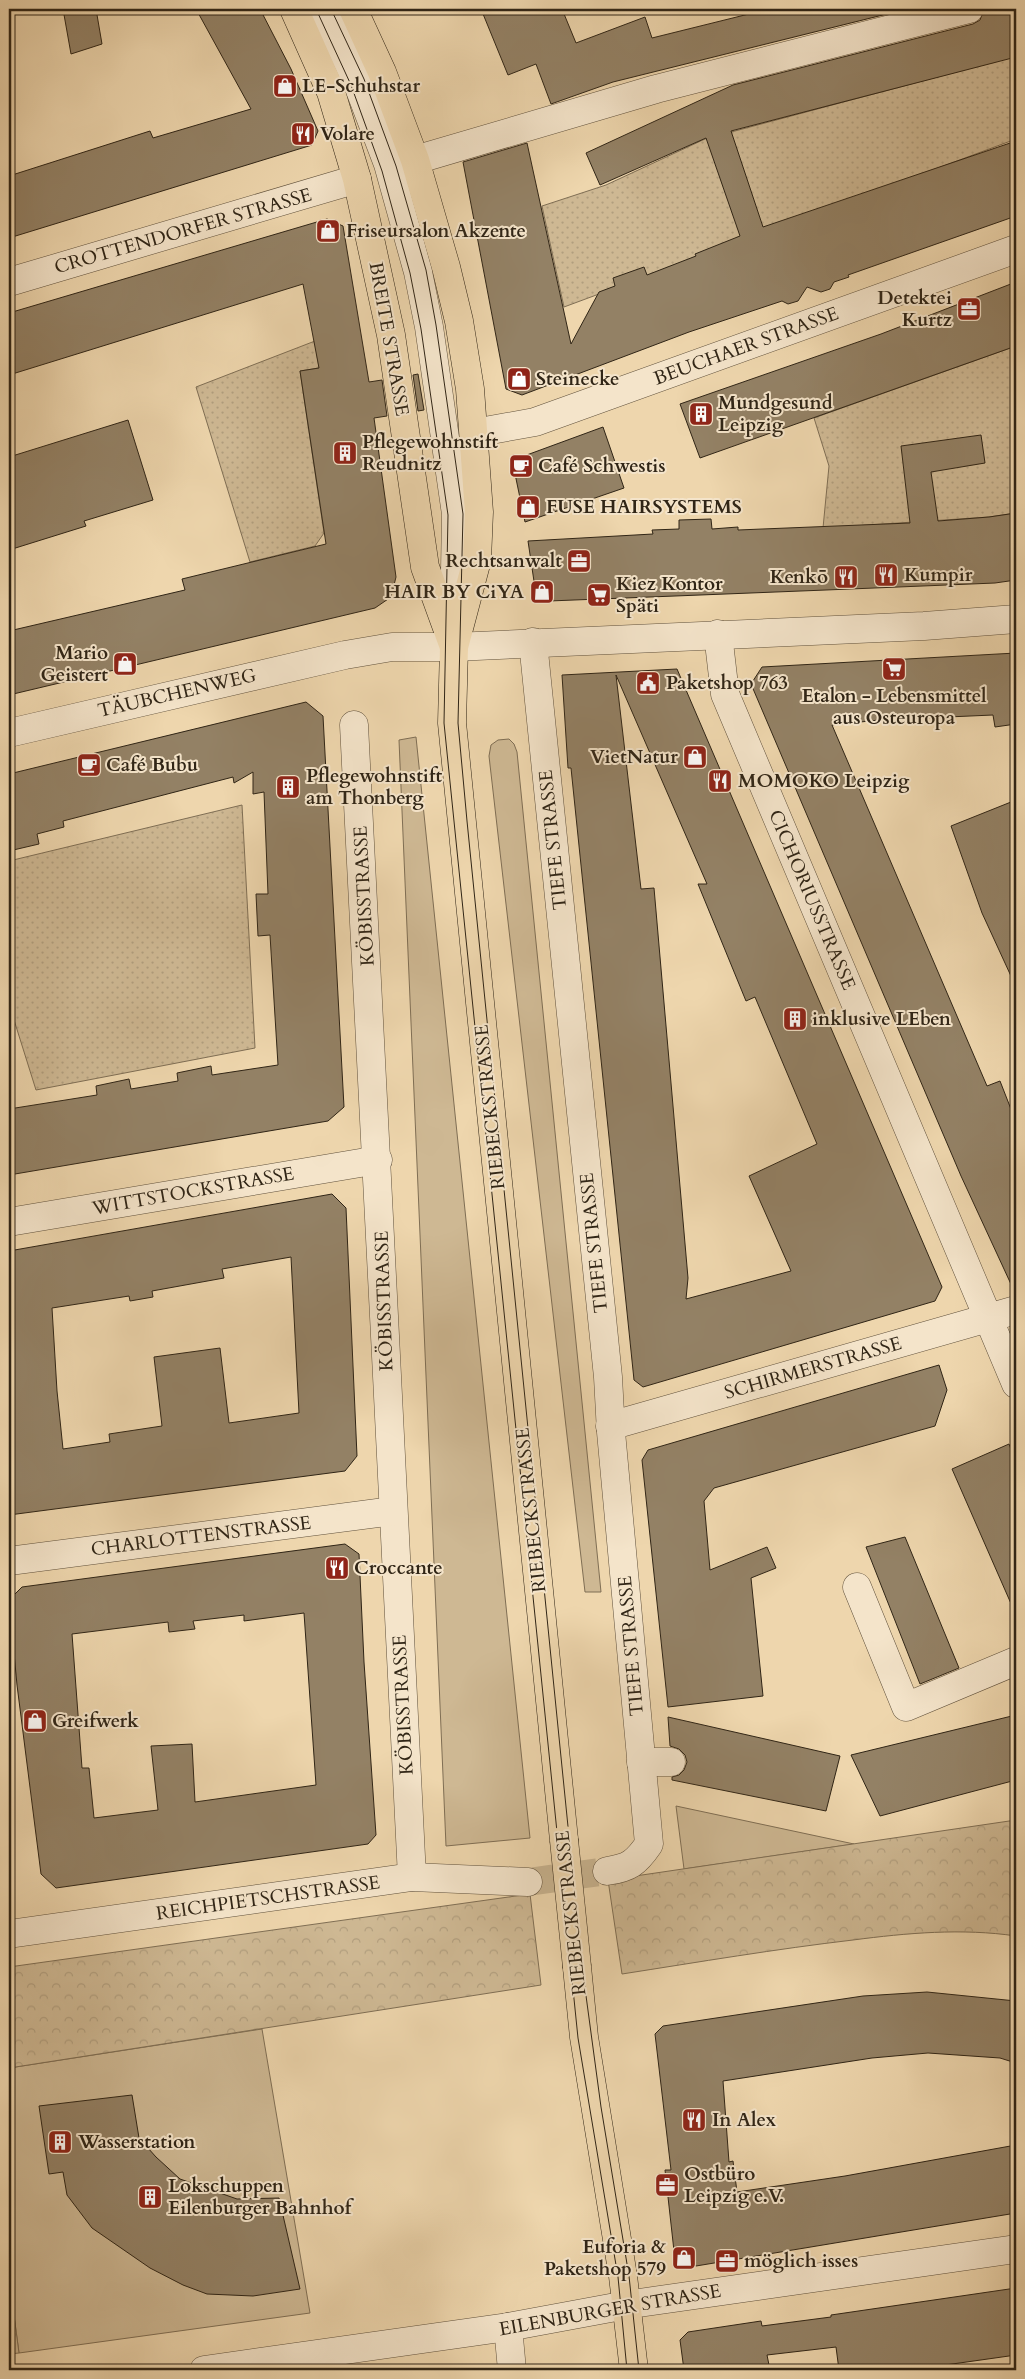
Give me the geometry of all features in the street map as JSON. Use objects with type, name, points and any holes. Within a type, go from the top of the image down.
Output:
[{"type":"main road","name":"BREITE STRASSE","points":[[294,9],[331,92],[357,179],[391,335],[425,567],[454,647]]},
{"type":"main road","points":[[353,9],[382,72],[415,160],[439,242],[459,321],[470,389],[480,512],[477,560],[454,647]]},
{"type":"main road","name":"RIEBECKSTRASSE","points":[[454,647],[452,723],[584,2036],[611,2194],[634,2370]]},
{"type":"street","points":[[324,9],[357,82],[388,164],[418,272],[429,327],[456,514],[454,647]]},
{"type":"street","points":[[415,160],[656,89],[969,9]]},
{"type":"street","name":"CROTTENDORFER STRASSE","points":[[9,282],[357,179]]},
{"type":"street","name":"BEUCHAER STRASSE","points":[[474,433],[536,422],[1016,249]]},
{"type":"street","name":"TÄUBCHENWEG","points":[[9,733],[345,655],[392,647],[454,647],[924,626],[1016,619]]},
{"type":"street","name":"CICHORIUSSTRASSE","points":[[718,634],[725,694],[1016,1384]]},
{"type":"street","name":"TIEFE STRASSE","points":[[533,642],[608,1377],[610,1426],[649,1844],[638,1860],[622,1869],[607,1871]]},
{"type":"street","name":"KÖBISSTRASSE","points":[[354,724],[378,1160],[393,1511],[412,1877]]},
{"type":"street","name":"WITTSTOCKSTRASSE","points":[[9,1222],[378,1160]]},
{"type":"street","name":"SCHIRMERSTRASSE","points":[[610,1426],[1016,1310]]},
{"type":"street","name":"CHARLOTTENSTRASSE","points":[[9,1561],[393,1511]]},
{"type":"street","points":[[857,1587],[906,1707],[1016,1661]]},
{"type":"street","points":[[641,1762],[671,1762]]},
{"type":"street","name":"REICHPIETSCHSTRASSE","points":[[9,1934],[412,1877],[528,1882]]},
{"type":"street","name":"EILENBURGER STRASSE","points":[[204,2370],[508,2327],[627,2305],[1016,2248]]},
{"type":"street","points":[[508,2327],[512,2370]]},
{"type":"green space","points":[[1016,56],[1016,139],[564,307],[542,206],[606,185],[705,139]]},
{"type":"green space","points":[[315,341],[319,368],[300,371],[324,533],[315,546],[250,562],[196,387]]},
{"type":"green space","points":[[1016,346],[1016,513],[989,517],[823,528],[829,466],[814,418]]},
{"type":"green space","points":[[416,737],[530,1838],[446,1846],[399,740]]},
{"type":"green space","points":[[509,739],[514,744],[517,752],[601,1592],[585,1592],[489,756],[491,745],[498,740]]},
{"type":"green space","points":[[242,805],[255,1048],[36,1090],[9,1004],[9,861]]},
{"type":"green space","points":[[676,1806],[854,1844],[684,1869]]},
{"type":"green space","points":[[1016,1820],[1016,1936],[975,1932],[934,1932],[894,1935],[795,1947],[622,1974],[608,1880]]},
{"type":"green space","points":[[530,1894],[541,1985],[9,2068],[9,1967]]},
{"type":"green space","points":[[262,2029],[310,2313],[19,2353],[9,2278],[9,2068]]},
{"type":"green space","points":[[9,2278],[19,2353],[9,2354]]},
{"type":"building","points":[[63,9],[96,9],[102,44],[71,54]]},
{"type":"building","points":[[196,9],[260,9],[291,69],[318,131],[312,145],[9,238],[9,176],[150,131],[153,138],[251,109]]},
{"type":"building","points":[[481,9],[562,9],[576,43],[645,17],[652,38],[769,9],[907,9],[613,82],[551,104],[536,64],[508,75]]},
{"type":"building","points":[[984,9],[1013,9],[1014,20],[1016,19],[1016,57],[731,131],[763,227],[1016,141],[1016,216],[848,275],[849,277],[834,282],[830,289],[821,292],[807,287],[798,301],[788,304],[782,301],[689,332],[522,395],[506,389],[463,162],[527,143],[571,344],[599,292],[615,286],[613,278],[644,267],[647,275],[740,236],[706,138],[600,185],[586,153],[733,85],[973,24],[980,20]]},
{"type":"building","points":[[327,219],[343,226],[369,382],[382,380],[387,416],[374,418],[396,577],[391,597],[375,608],[9,695],[9,631],[185,590],[182,579],[326,544],[300,371],[319,368],[303,284],[9,375],[9,313]]},
{"type":"building","points":[[1016,282],[1016,346],[700,458],[680,404],[881,334]]},
{"type":"building","points":[[418,374],[424,410],[418,411],[413,375]]},
{"type":"building","points":[[128,420],[153,500],[84,521],[86,526],[9,550],[9,457]]},
{"type":"building","points":[[603,427],[624,488],[525,522],[514,469],[517,461],[524,456]]},
{"type":"building","points":[[981,435],[985,463],[931,472],[938,521],[1016,513],[1016,580],[995,583],[549,601],[540,596],[535,588],[528,541],[653,534],[652,530],[679,529],[679,520],[711,519],[712,529],[738,527],[738,530],[910,523],[901,446]]},
{"type":"building","points":[[1016,653],[1016,724],[995,727],[993,715],[879,720],[832,725],[987,1086],[1000,1081],[1016,1122],[1016,1295],[961,1176],[751,684],[762,667]]},
{"type":"building","points":[[677,669],[942,1287],[935,1301],[643,1387],[634,1380],[571,768],[568,768],[562,675]],"holes":[[[616,675],[707,884],[698,884],[746,1001],[755,997],[817,1144],[749,1176],[791,1271],[686,1299],[688,1278],[654,888],[641,889]]]},
{"type":"building","points":[[306,702],[323,716],[344,1107],[328,1121],[9,1175],[9,1109],[97,1095],[96,1086],[129,1079],[131,1089],[178,1081],[177,1073],[211,1066],[212,1075],[278,1065],[270,935],[258,936],[256,894],[268,894],[264,792],[253,794],[253,772],[234,783],[233,777],[63,821],[64,827],[37,834],[39,844],[9,851],[9,774]]},
{"type":"building","points":[[1016,800],[1016,987],[982,913],[951,826]]},
{"type":"building","points":[[332,1194],[346,1208],[357,1456],[345,1471],[9,1515],[9,1251]],"holes":[[[291,1257],[299,1413],[229,1423],[220,1348],[154,1357],[162,1426],[109,1434],[110,1442],[63,1449],[52,1308],[129,1296],[130,1301],[153,1297],[152,1291],[224,1278],[222,1269]]]},
{"type":"building","points":[[939,1365],[947,1390],[935,1426],[714,1488],[704,1501],[710,1570],[767,1547],[776,1568],[751,1578],[763,1696],[668,1707],[642,1460],[648,1450]]},
{"type":"building","points":[[1009,1444],[1016,1462],[1016,1615],[952,1469]]},
{"type":"building","points":[[905,1537],[959,1668],[920,1684],[866,1547]]},
{"type":"building","points":[[345,1544],[359,1554],[364,1662],[376,1835],[368,1844],[56,1888],[41,1874],[17,1685],[9,1600],[22,1587]],"holes":[[[304,1613],[316,1785],[195,1802],[192,1744],[151,1746],[158,1810],[94,1818],[89,1768],[82,1768],[72,1634],[168,1622],[169,1632],[195,1629],[193,1621],[244,1615],[244,1621]]]},
{"type":"building","points":[[1016,1715],[1016,1780],[880,1816],[851,1755]]},
{"type":"building","points":[[668,1717],[840,1756],[826,1811],[672,1780],[672,1777],[679,1775],[684,1770],[687,1762],[685,1755],[679,1749],[670,1746]]},
{"type":"building","points":[[927,1992],[1016,2001],[1016,2063],[1000,2058],[928,2053],[872,2058],[723,2081],[729,2162],[733,2161],[737,2192],[845,2176],[1016,2145],[1016,2213],[696,2266],[674,2251],[665,2170],[671,2170],[655,2034],[663,2026],[863,1996]]},
{"type":"building","name":"Lokschuppen Eilenburger Bahnhof","points":[[132,2095],[139,2138],[180,2179],[237,2199],[279,2198],[300,2289],[253,2296],[207,2294],[183,2285],[150,2268],[92,2228],[67,2195],[63,2172],[49,2174],[39,2106]]},
{"type":"building","points":[[1016,2288],[1016,2355],[910,2370],[839,2370],[836,2347],[767,2355],[770,2370],[684,2370],[680,2340],[688,2332],[761,2321],[762,2326],[831,2317],[831,2315]]},
{"type":"tunnel","points":[[528,1882],[607,1871]]},
{"type":"tram line","points":[[316,9],[351,85],[382,171],[410,273],[421,329],[448,515],[444,723],[578,2038],[618,2277],[627,2370]]},
{"type":"tram line","points":[[331,9],[364,79],[396,166],[426,270],[436,325],[463,514],[458,723],[467,821],[582,1966],[601,2107],[629,2276],[639,2370]]},
{"type":"place","name":"LE-Schuhstar","points":[[285,86]]},
{"type":"place","name":"Volare","points":[[303,134]]},
{"type":"place","name":"Friseursalon Akzente","points":[[328,231]]},
{"type":"place","name":"Detektei Kurtz","points":[[969,309]]},
{"type":"place","name":"Steinecke","points":[[519,379]]},
{"type":"place","name":"Mundgesund Leipzig","points":[[701,414]]},
{"type":"place","name":"Pflegewohnstift Reudnitz","points":[[345,453]]},
{"type":"place","name":"Café Schwestis","points":[[521,466]]},
{"type":"place","name":"FUSE HAIRSYSTEMS","points":[[528,507]]},
{"type":"place","name":"Rechtsanwalt","points":[[579,561]]},
{"type":"place","name":"Kumpir","points":[[886,575]]},
{"type":"place","name":"Kenkō","points":[[846,577]]},
{"type":"place","name":"HAIR BY CiYA","points":[[542,592]]},
{"type":"place","name":"Kiez Kontor Späti","points":[[599,595]]},
{"type":"place","name":"Mario Geistert","points":[[125,664]]},
{"type":"place","name":"Etalon - Lebensmittel aus Osteuropa","points":[[894,669]]},
{"type":"place","name":"Paketshop 763","points":[[648,683]]},
{"type":"place","name":"VietNatur","points":[[695,757]]},
{"type":"place","name":"Café Bubu","points":[[89,765]]},
{"type":"place","name":"MOMOKO Leipzig","points":[[720,781]]},
{"type":"place","name":"Pflegewohnstift am Thonberg","points":[[288,787]]},
{"type":"place","name":"inklusive LEben","points":[[795,1019]]},
{"type":"place","name":"Croccante","points":[[337,1568]]},
{"type":"place","name":"Greifwerk","points":[[35,1721]]},
{"type":"place","name":"In Alex","points":[[694,2120]]},
{"type":"place","name":"Wasserstation","points":[[60,2142]]},
{"type":"place","name":"Ostbüro Leipzig e.V.","points":[[667,2185]]},
{"type":"place","name":"Lokschuppen Eilenburger Bahnhof","points":[[150,2197]]},
{"type":"place","name":"Euforia & Paketshop 579","points":[[684,2258]]},
{"type":"place","name":"möglich isses","points":[[727,2261]]}]
